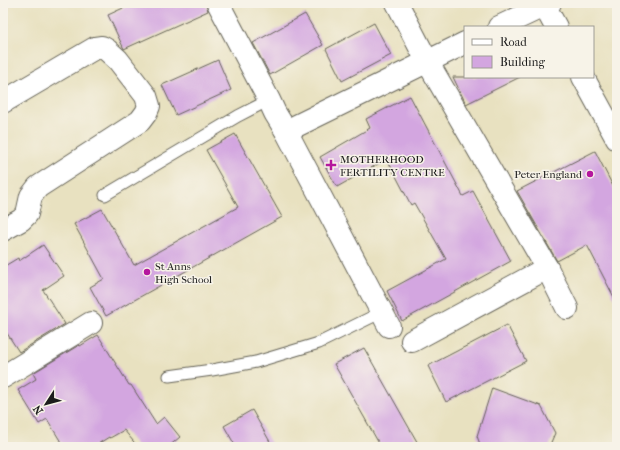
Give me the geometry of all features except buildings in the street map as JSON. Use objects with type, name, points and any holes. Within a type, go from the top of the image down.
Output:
[{"type":"street","points":[[218,3],[275,113],[386,319]]},
{"type":"street","points":[[397,3],[427,61],[547,268],[566,308]]},
{"type":"street","points":[[501,26],[546,4],[556,26]]},
{"type":"street","points":[[286,131],[464,43]]},
{"type":"street","points":[[3,102],[95,48],[102,47],[118,60],[146,96],[149,106],[140,121],[38,188],[31,196],[27,214],[21,220],[3,230]]},
{"type":"street","points":[[584,78],[617,139]]},
{"type":"street","points":[[412,341],[547,268]]},
{"type":"street","points":[[3,377],[91,323]]},
{"type":"lane","points":[[105,195],[238,116],[269,100]]},
{"type":"lane","points":[[169,376],[256,362],[319,343],[386,319]]},
{"type":"place","name":"MOTHERHOOD FERTILITY CENTRE","points":[[331,165]]},
{"type":"place","name":"Peter England","points":[[590,174]]},
{"type":"place","name":"St Anns High School","points":[[147,272]]}]
